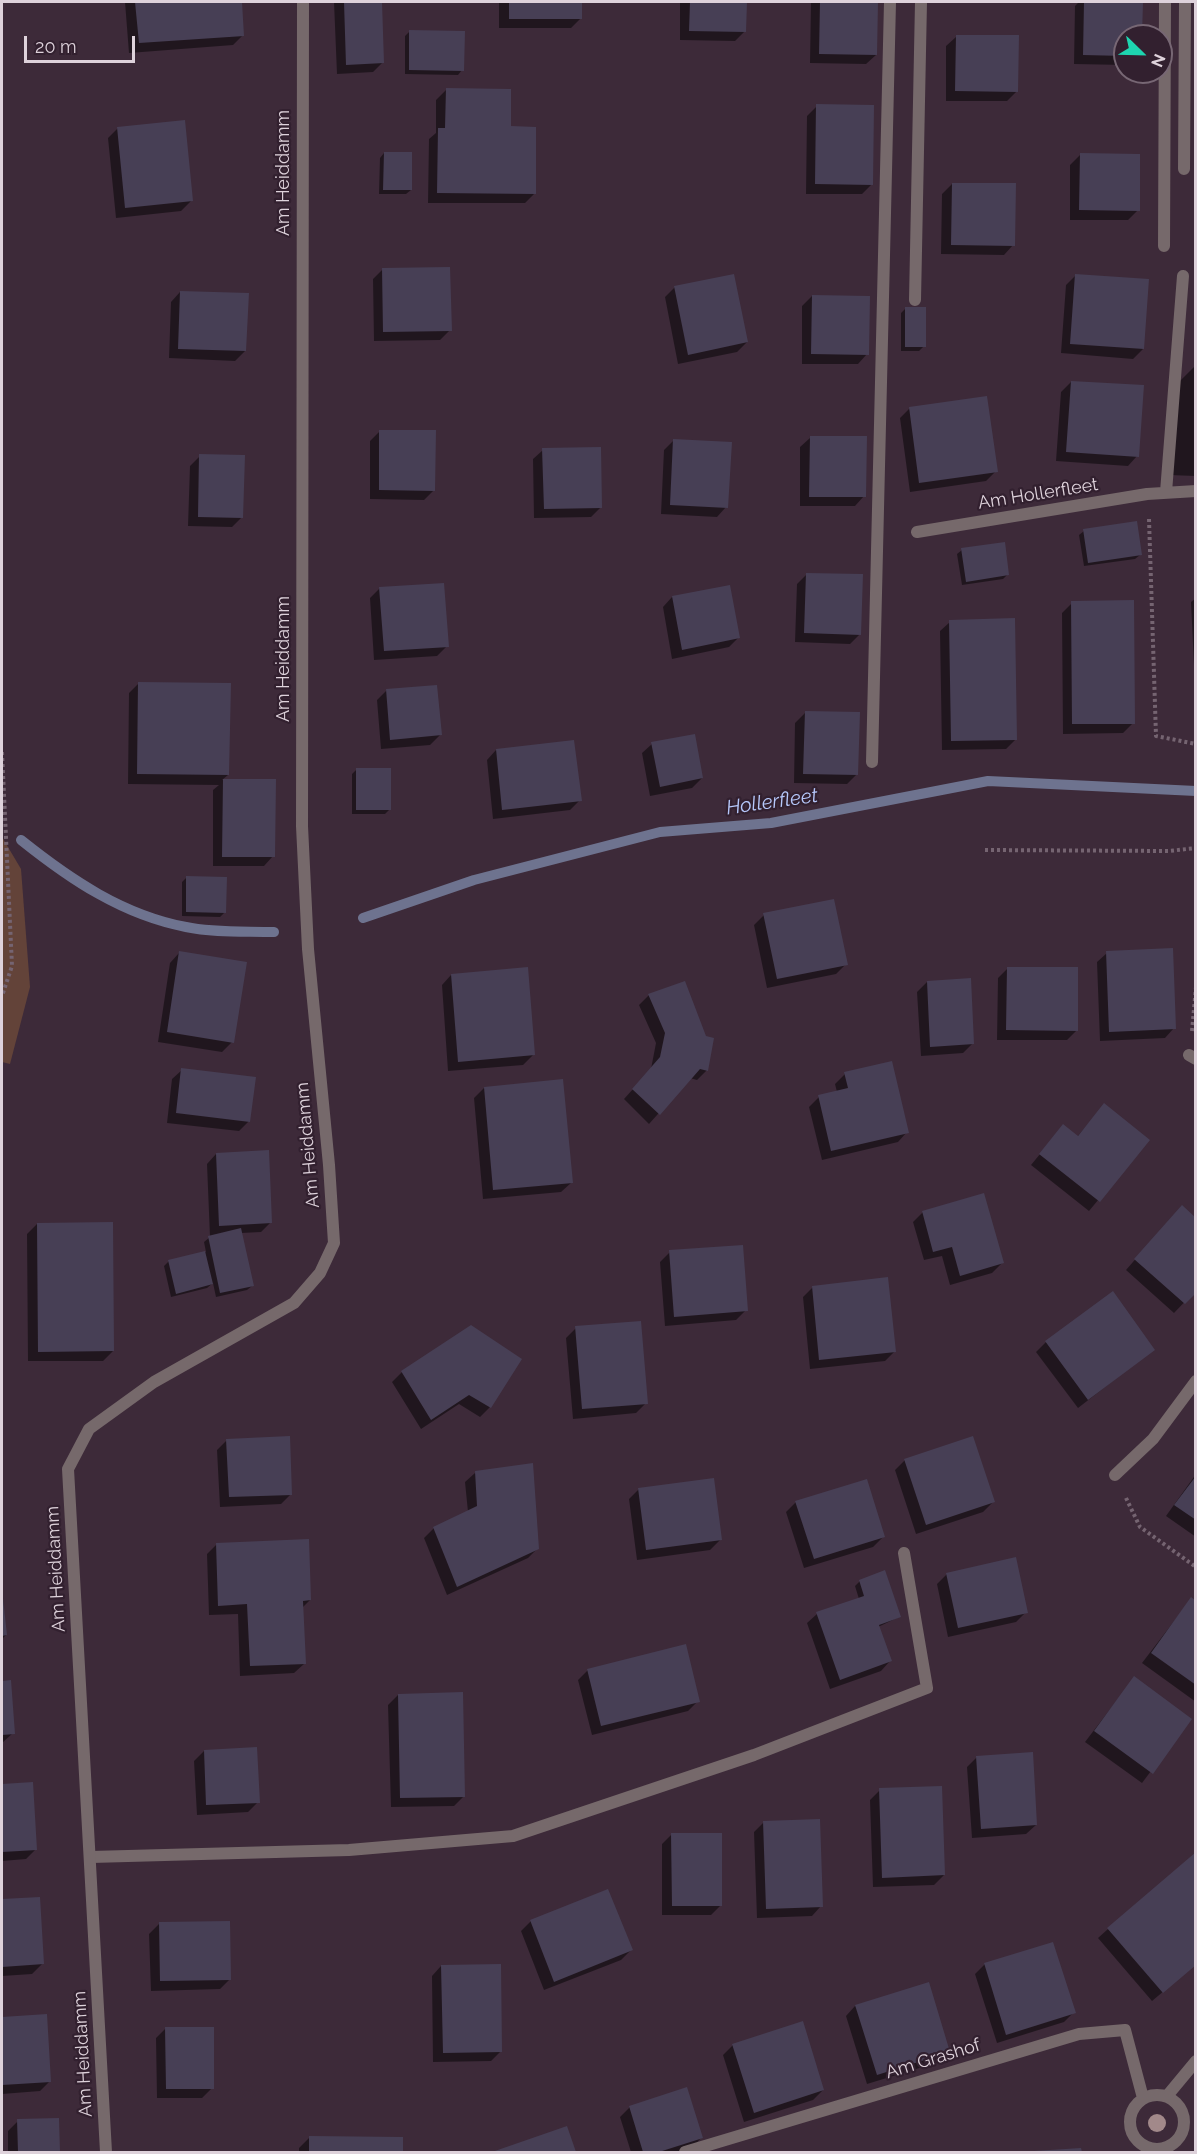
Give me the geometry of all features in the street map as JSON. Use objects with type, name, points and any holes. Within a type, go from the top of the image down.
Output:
[{"type":"street","name":"Am Heiddamm","points":[[106,2152],[68,1469],[89,1430],[98,1423],[154,1382],[294,1303],[320,1273],[334,1243],[329,1165],[308,949],[302,826],[303,2]]},
{"type":"street","points":[[872,762],[890,2]]},
{"type":"street","points":[[915,300],[921,2]]},
{"type":"street","points":[[1164,246],[1165,2]]},
{"type":"street","points":[[1184,169],[1185,2]]},
{"type":"street","points":[[1166,492],[1183,276]]},
{"type":"street","name":"Am Hollerfleet","points":[[917,532],[1147,494],[1196,491]]},
{"type":"street","points":[[1115,1475],[1153,1439],[1196,1382]]},
{"type":"street","points":[[90,1857],[349,1850],[513,1836],[754,1755],[927,1688],[904,1553]]},
{"type":"street","name":"Am Grashof","points":[[685,2152],[1079,2034],[1125,2030],[1143,2098]]},
{"type":"street","points":[[1167,2096],[1196,2061]]},
{"type":"street","points":[[1154,2095],[1167,2096],[1177,2103],[1183,2113],[1184,2125],[1180,2136],[1172,2145],[1160,2151],[1148,2148],[1138,2141],[1131,2130],[1130,2119],[1134,2107],[1143,2098],[1154,2095]]},
{"type":"path","points":[[1147,494],[1156,736],[1196,744]]},
{"type":"path","points":[[2,752],[12,966],[2,996]]},
{"type":"path","points":[[984,850],[1169,851],[1196,848]]},
{"type":"path","points":[[1192,1057],[1196,987]]},
{"type":"path","points":[[1115,1475],[1140,1527],[1196,1566]]},
{"type":"shaded area","points":[[2,837],[21,869],[30,987],[10,1064],[2,1062]]},
{"type":"building","points":[[135,2],[242,2],[244,36],[139,43]]},
{"type":"building","points":[[344,2],[382,2],[384,63],[346,65]]},
{"type":"building","points":[[509,2],[582,2],[582,19],[509,19]]},
{"type":"building","points":[[690,2],[747,2],[746,32],[689,31]]},
{"type":"building","points":[[820,2],[878,2],[877,55],[819,54]]},
{"type":"building","points":[[1084,2],[1143,2],[1142,24],[1113,24],[1113,56],[1083,55]]},
{"type":"building","points":[[409,30],[465,31],[464,71],[409,70]]},
{"type":"building","points":[[956,35],[1019,35],[1018,92],[955,91]]},
{"type":"building","points":[[446,88],[511,89],[511,126],[536,127],[536,194],[437,193],[438,128],[445,128]]},
{"type":"building","points":[[816,104],[874,105],[873,185],[815,184]]},
{"type":"building","points":[[185,120],[193,201],[125,208],[117,127]]},
{"type":"building","points":[[384,152],[412,152],[412,190],[383,190]]},
{"type":"building","points":[[1080,153],[1140,154],[1140,211],[1079,210]]},
{"type":"building","points":[[952,183],[1016,183],[1015,246],[951,245]]},
{"type":"building","points":[[450,267],[452,331],[383,332],[382,268]]},
{"type":"building","points":[[734,274],[748,342],[688,355],[674,286]]},
{"type":"building","points":[[1075,274],[1149,279],[1144,349],[1070,344]]},
{"type":"building","points":[[180,291],[249,293],[246,351],[178,349]]},
{"type":"building","points":[[812,295],[870,296],[869,355],[811,354]]},
{"type":"building","points":[[905,307],[926,307],[926,347],[905,347]]},
{"type":"building","points":[[1071,381],[1144,385],[1139,457],[1066,452]]},
{"type":"building","points":[[987,396],[998,472],[919,483],[909,407]]},
{"type":"building","points":[[379,430],[436,430],[435,491],[379,490]]},
{"type":"building","points":[[810,436],[867,436],[866,497],[809,497]]},
{"type":"building","points":[[673,439],[732,442],[728,508],[670,505]]},
{"type":"building","points":[[601,447],[602,508],[544,509],[542,448]]},
{"type":"building","points":[[199,454],[245,455],[243,518],[198,517]]},
{"type":"building","points":[[1137,521],[1142,555],[1088,563],[1083,529]]},
{"type":"building","points":[[1005,542],[1009,575],[966,582],[961,548]]},
{"type":"building","points":[[806,573],[863,574],[861,635],[804,633]]},
{"type":"building","points":[[444,583],[449,647],[384,651],[379,587]]},
{"type":"building","points":[[730,585],[740,638],[682,650],[672,596]]},
{"type":"building","points":[[1134,600],[1135,724],[1072,724],[1071,601]]},
{"type":"building","points":[[1015,618],[1017,740],[951,741],[949,620]]},
{"type":"building","points":[[138,682],[231,683],[229,775],[137,774]]},
{"type":"building","points":[[437,685],[442,735],[390,740],[386,689]]},
{"type":"building","points":[[805,711],[860,712],[858,775],[803,774]]},
{"type":"building","points":[[695,734],[703,778],[660,787],[651,742]]},
{"type":"building","points":[[574,740],[582,801],[502,810],[496,749]]},
{"type":"building","points":[[356,768],[391,768],[391,810],[356,810]]},
{"type":"building","points":[[223,779],[276,779],[275,857],[222,857]]},
{"type":"building","points":[[186,876],[227,877],[226,913],[186,912]]},
{"type":"building","points":[[834,899],[848,965],[777,979],[763,913]]},
{"type":"building","points":[[1173,948],[1176,1029],[1109,1032],[1106,951]]},
{"type":"building","points":[[179,951],[247,962],[234,1043],[167,1032]]},
{"type":"building","points":[[528,967],[535,1055],[458,1062],[451,974]]},
{"type":"building","points":[[1007,967],[1078,967],[1078,1031],[1006,1030]]},
{"type":"building","points":[[971,978],[974,1044],[930,1047],[927,981]]},
{"type":"building","points":[[685,981],[706,1036],[714,1038],[708,1071],[700,1069],[660,1115],[632,1089],[660,1057],[665,1033],[648,994]]},
{"type":"building","points":[[892,1061],[909,1133],[831,1151],[818,1095],[848,1088],[844,1072]]},
{"type":"building","points":[[181,1068],[256,1077],[250,1122],[176,1113]]},
{"type":"building","points":[[563,1079],[573,1183],[493,1190],[484,1087]]},
{"type":"building","points":[[1104,1103],[1150,1140],[1100,1202],[1039,1154],[1063,1124],[1078,1136]]},
{"type":"building","points":[[269,1150],[272,1223],[219,1226],[216,1153]]},
{"type":"building","points":[[984,1193],[1004,1263],[960,1276],[952,1247],[933,1252],[922,1211]]},
{"type":"building","points":[[1182,1205],[1196,1218],[1196,1293],[1185,1304],[1134,1259]]},
{"type":"building","points":[[113,1222],[114,1351],[38,1352],[37,1223]]},
{"type":"building","points":[[241,1228],[254,1286],[220,1293],[208,1236]]},
{"type":"building","points":[[743,1245],[748,1311],[674,1317],[669,1250]]},
{"type":"building","points":[[205,1251],[213,1284],[176,1294],[168,1260]]},
{"type":"building","points":[[888,1277],[896,1352],[819,1360],[812,1286]]},
{"type":"building","points":[[1113,1291],[1155,1350],[1088,1400],[1045,1341]]},
{"type":"building","points":[[641,1321],[648,1404],[582,1409],[575,1326]]},
{"type":"building","points":[[471,1325],[522,1359],[491,1408],[469,1395],[431,1420],[401,1371]]},
{"type":"building","points":[[290,1436],[292,1495],[229,1497],[226,1439]]},
{"type":"building","points":[[973,1436],[995,1502],[926,1525],[904,1459]]},
{"type":"building","points":[[533,1463],[539,1549],[457,1587],[433,1527],[477,1506],[475,1471]]},
{"type":"building","points":[[1196,1476],[1196,1520],[1174,1505]]},
{"type":"building","points":[[714,1478],[722,1540],[646,1550],[638,1488]]},
{"type":"building","points":[[867,1479],[885,1537],[814,1559],[795,1501]]},
{"type":"building","points":[[309,1539],[311,1600],[303,1601],[306,1664],[250,1666],[247,1604],[218,1606],[216,1543]]},
{"type":"building","points":[[1016,1557],[1028,1613],[958,1628],[946,1573]]},
{"type":"building","points":[[885,1570],[901,1617],[879,1625],[892,1661],[840,1680],[816,1612],[864,1596],[859,1580]]},
{"type":"building","points":[[2,1589],[7,1635],[2,1636]]},
{"type":"building","points":[[1191,1597],[1196,1601],[1196,1685],[1151,1653]]},
{"type":"building","points":[[686,1644],[700,1702],[601,1726],[587,1669]]},
{"type":"building","points":[[1134,1676],[1192,1719],[1153,1774],[1094,1731]]},
{"type":"building","points":[[11,1680],[15,1734],[2,1735],[2,1681]]},
{"type":"building","points":[[463,1692],[465,1797],[400,1798],[398,1694]]},
{"type":"building","points":[[257,1747],[260,1803],[206,1805],[204,1750]]},
{"type":"building","points":[[1033,1752],[1037,1825],[981,1829],[976,1756]]},
{"type":"building","points":[[33,1782],[37,1850],[2,1852],[2,1784]]},
{"type":"building","points":[[942,1786],[945,1875],[882,1878],[879,1788]]},
{"type":"building","points":[[820,1819],[823,1907],[766,1909],[763,1821]]},
{"type":"building","points":[[671,1833],[722,1833],[722,1906],[672,1906]]},
{"type":"building","points":[[1196,1852],[1196,1965],[1163,1993],[1107,1928]]},
{"type":"building","points":[[608,1889],[633,1950],[554,1982],[530,1920]]},
{"type":"building","points":[[40,1897],[44,1964],[2,1967],[2,1899]]},
{"type":"building","points":[[230,1921],[231,1980],[160,1981],[159,1922]]},
{"type":"building","points":[[1053,1942],[1076,2013],[1006,2035],[984,1963]]},
{"type":"building","points":[[501,1964],[502,2052],[443,2053],[441,1965]]},
{"type":"building","points":[[929,1982],[950,2052],[877,2075],[855,2005]]},
{"type":"building","points":[[47,2014],[51,2082],[2,2085],[2,2017]]},
{"type":"building","points":[[803,2021],[824,2090],[754,2113],[732,2044]]},
{"type":"building","points":[[165,2027],[214,2027],[214,2089],[166,2089]]},
{"type":"building","points":[[687,2087],[703,2138],[659,2152],[643,2152],[629,2106]]},
{"type":"building","points":[[59,2118],[60,2152],[18,2152],[17,2119]]},
{"type":"building","points":[[567,2126],[576,2152],[492,2152]]},
{"type":"building","points":[[309,2136],[403,2137],[403,2152],[309,2152]]},
{"type":"building","points":[[1081,2148],[1082,2152],[1034,2152],[1034,2151]]},
{"type":"waterway","name":"Hollerfleet","points":[[363,918],[474,880],[660,832],[771,823],[988,781],[1196,791]]},
{"type":"waterway","name":"Hollerfleet","points":[[21,840],[79,882],[119,905],[141,914],[197,929],[274,932]]}]
